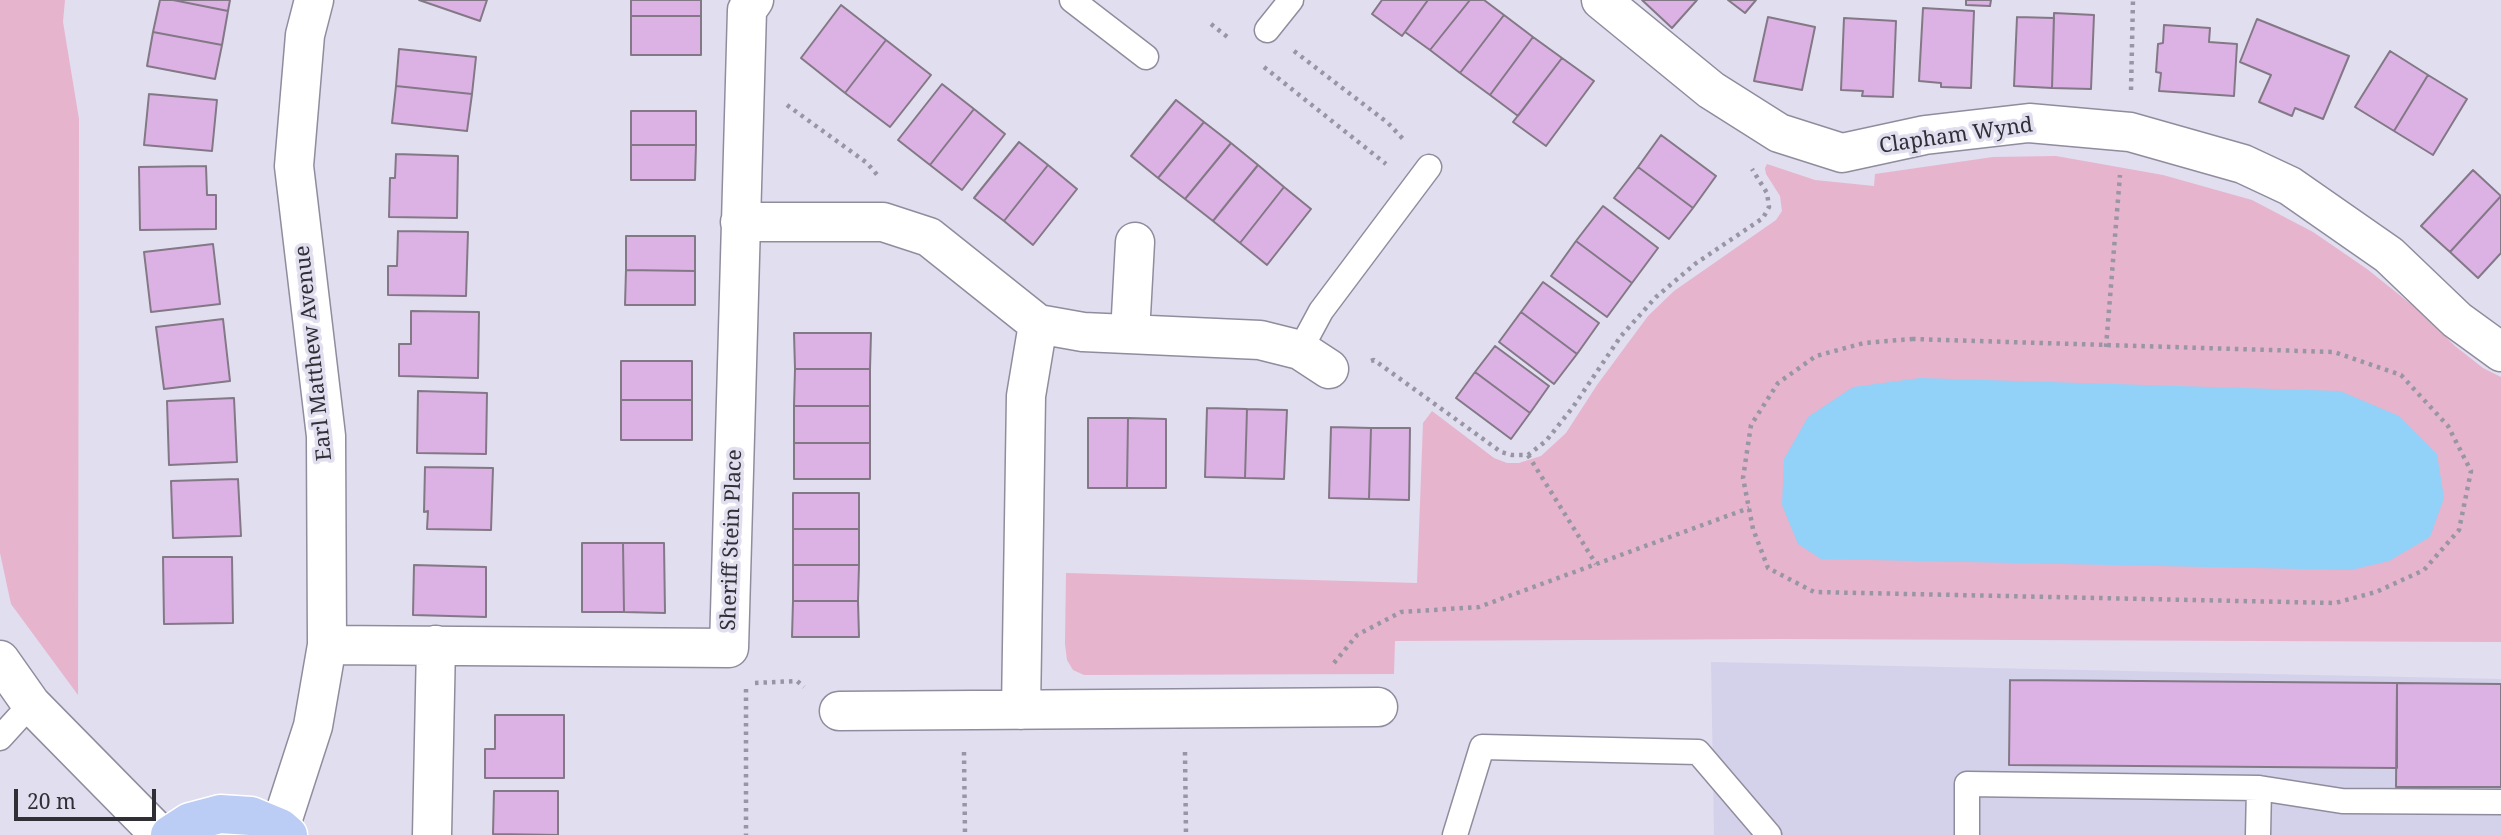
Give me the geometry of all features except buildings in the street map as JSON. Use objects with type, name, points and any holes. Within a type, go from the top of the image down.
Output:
[{"type":"main road","points":[[170,835],[190,822],[220,814],[251,816],[284,832]]},
{"type":"street","name":"Earl Matthew Avenue","points":[[284,832],[313,726],[327,645],[326,436],[294,166],[305,36],[314,0]]},
{"type":"street","name":"Sheriff Stein Place","points":[[327,645],[729,648],[747,10],[754,0]]},
{"type":"street","name":"Clapham Wynd","points":[[1601,0],[1711,90],[1747,113],[1779,133],[1842,153],[1925,135],[2029,123],[2130,132],[2243,163],[2290,186],[2389,256],[2457,320],[2501,352]]},
{"type":"street","points":[[740,222],[883,222],[929,237],[1038,324],[1083,332],[1260,340],[1315,359]]},
{"type":"street","points":[[1130,334],[1135,242]]},
{"type":"street","points":[[1021,710],[1026,396],[1038,324]]},
{"type":"street","points":[[432,835],[436,645]]},
{"type":"street","points":[[0,660],[31,704],[160,835]]},
{"type":"street","points":[[839,711],[1378,707]]},
{"type":"lane","points":[[1072,0],[1146,57]]},
{"type":"lane","points":[[1267,30],[1291,0]]},
{"type":"lane","points":[[1315,359],[1321,311],[1421,176]]},
{"type":"lane","points":[[0,738],[31,704]]},
{"type":"lane","points":[[1455,835],[1482,747],[1699,752],[1769,835]]},
{"type":"lane","points":[[1966,835],[1966,784],[2259,788],[2342,801],[2501,802]]},
{"type":"lane","points":[[2258,835],[2259,788]]},
{"type":"path","points":[[1211,24],[1232,41]]},
{"type":"path","points":[[1267,30],[1388,122],[1421,176]]},
{"type":"path","points":[[1254,58],[1421,176]]},
{"type":"path","points":[[745,88],[772,94],[867,163],[885,184]]},
{"type":"path","points":[[1315,359],[1374,360],[1500,452],[1528,455],[1546,441],[1621,337],[1656,297],[1695,264],[1763,218],[1769,207],[1767,193],[1742,153],[1747,113]]},
{"type":"path","points":[[1912,340],[2334,352],[2401,375],[2448,426],[2471,471],[2459,530],[2424,570],[2376,592],[2335,603],[1814,592],[1768,568],[1753,530],[1749,508],[1743,478],[1751,425],[1778,383],[1816,356],[1864,343],[1912,340]]},
{"type":"path","points":[[1528,455],[1596,564]]},
{"type":"path","points":[[1319,708],[1333,664],[1357,635],[1401,612],[1479,607],[1749,508]]},
{"type":"path","points":[[746,835],[746,683],[797,681],[839,711]]},
{"type":"path","points":[[1184,709],[1186,835]]},
{"type":"path","points":[[963,711],[965,835]]},
{"type":"shaded area","points":[[0,0],[65,0],[63,22],[79,119],[78,695],[11,604],[0,553]]},
{"type":"shaded area","points":[[2056,156],[2163,175],[2252,200],[2313,232],[2367,269],[2417,309],[2455,346],[2483,368],[2501,377],[2501,642],[1781,639],[1395,641],[1394,674],[1084,675],[1073,670],[1067,660],[1066,573],[1417,583],[1423,423],[1432,411],[1494,458],[1507,463],[1519,463],[1541,456],[1566,433],[1597,385],[1648,316],[1674,291],[1776,220],[1782,211],[1780,196],[1766,174],[1767,164],[1815,180],[1874,186],[1875,174],[1993,157]]},
{"type":"shaded area","points":[[1711,662],[2501,679],[2501,835],[1714,835]]},
{"type":"water","points":[[1920,378],[2340,391],[2399,416],[2437,454],[2444,498],[2430,537],[2389,561],[2351,570],[1821,559],[1798,544],[1782,505],[1784,459],[1808,417],[1853,387]]}]
